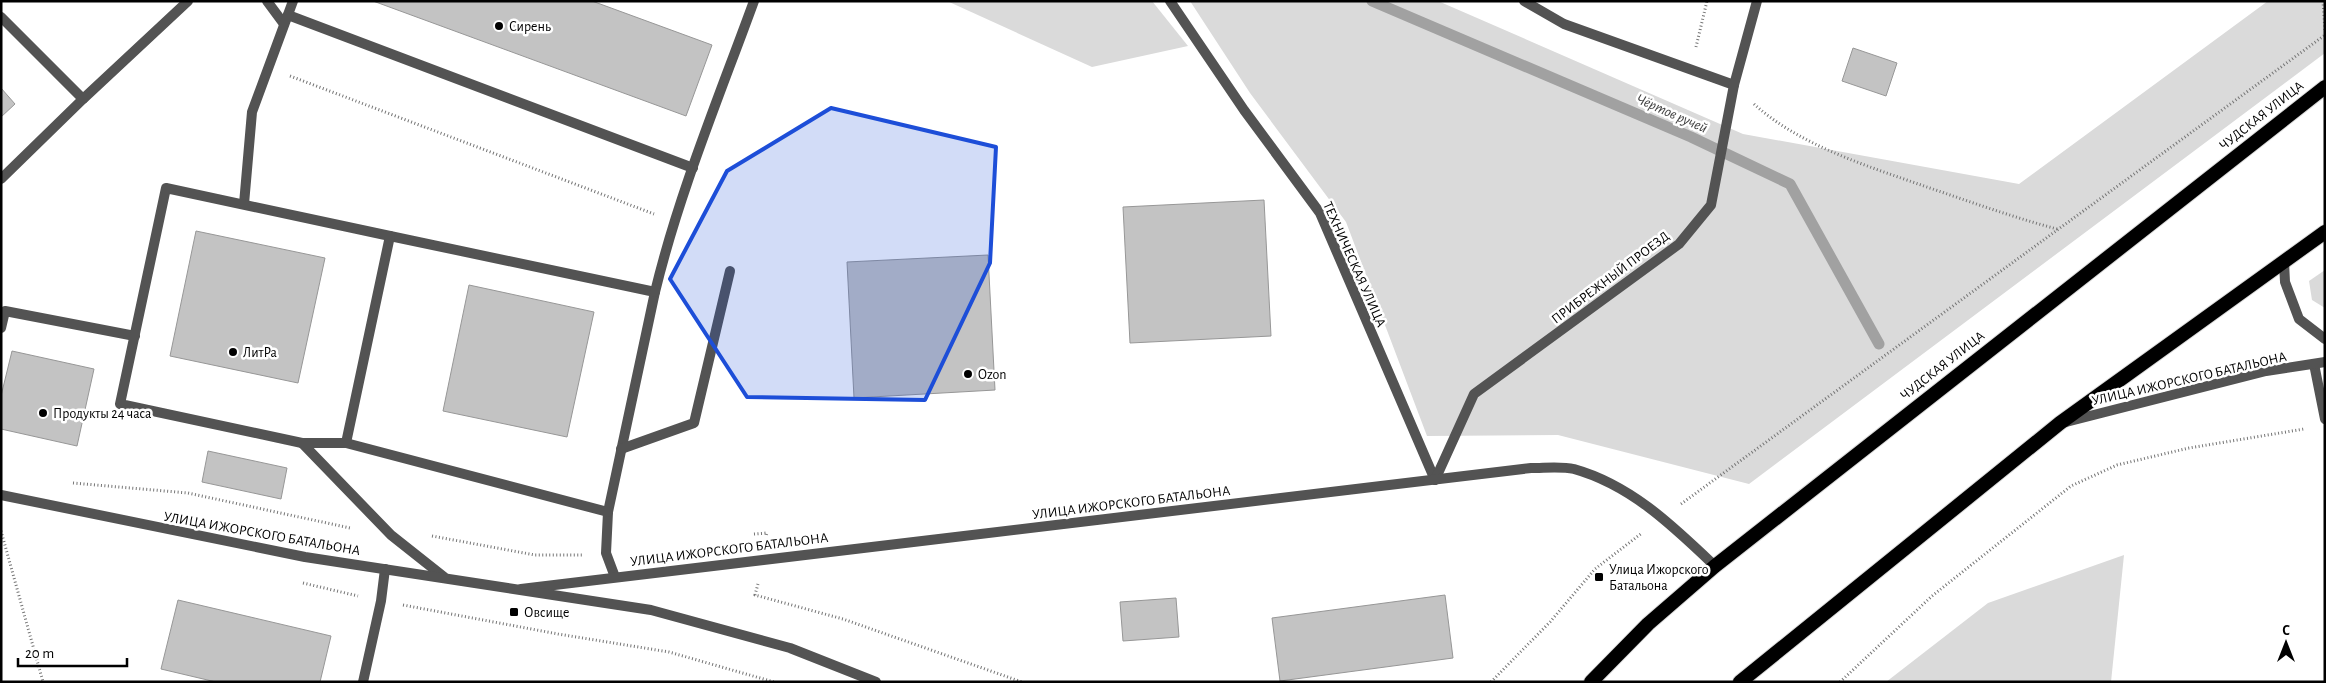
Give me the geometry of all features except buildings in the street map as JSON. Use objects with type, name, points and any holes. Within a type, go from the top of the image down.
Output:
[{"type":"highway","name":"ЧУДСКАЯ УЛИЦА","points":[[1591,682],[1648,624],[1714,566],[2325,86]]},
{"type":"highway","points":[[1740,682],[2060,423],[2325,232]]},
{"type":"street","points":[[1,179],[188,1]]},
{"type":"street","points":[[267,1],[286,19],[693,168]]},
{"type":"street","points":[[244,204],[252,112],[293,1]]},
{"type":"street","points":[[615,577],[606,553],[608,512],[655,292],[693,168],[754,1]]},
{"type":"street","name":"ТЕХНИЧЕСКАЯ УЛИЦА","points":[[1170,1],[1244,110],[1320,213],[1435,480]]},
{"type":"street","points":[[1524,1],[1564,24],[1734,85]]},
{"type":"street","name":"ПРИБРЕЖНЫЙ ПРОЕЗД","points":[[1435,480],[1474,394],[1679,244],[1711,205],[1734,85],[1757,1]]},
{"type":"street","points":[[1,17],[83,99]]},
{"type":"street","points":[[608,512],[346,443],[302,444],[120,404],[166,188],[655,292]]},
{"type":"street","points":[[346,443],[390,236]]},
{"type":"street","points":[[2284,262],[2286,282],[2299,319],[2325,339]]},
{"type":"street","points":[[621,450],[694,423],[730,271]]},
{"type":"street","points":[[1,328],[5,311],[135,336]]},
{"type":"street","points":[[2320,363],[2325,419]]},
{"type":"street","name":"УЛИЦА ИЖОРСКОГО БАТАЛЬОНА","points":[[2060,423],[2266,371],[2320,363]]},
{"type":"street","points":[[302,444],[391,535],[444,577]]},
{"type":"street","name":"УЛИЦА ИЖОРСКОГО БАТАЛЬОНА","points":[[520,589],[762,558],[1531,468],[1572,469],[1608,482],[1663,516],[1714,566]]},
{"type":"street","name":"УЛИЦА ИЖОРСКОГО БАТАЛЬОНА","points":[[1,495],[305,557],[651,610],[790,648],[876,682]]},
{"type":"street","points":[[363,682],[381,601],[385,569]]},
{"type":"path","points":[[1690,69],[1707,1]]},
{"type":"path","points":[[2323,1],[2325,31]]},
{"type":"path","points":[[1491,682],[1550,622],[1595,569],[1663,516],[2325,35]]},
{"type":"path","points":[[268,68],[675,222]]},
{"type":"path","points":[[1734,85],[1773,121],[1853,162],[2014,217],[2057,229]]},
{"type":"path","points":[[1840,682],[1932,596],[2070,486],[2117,465],[2189,448],[2305,429]]},
{"type":"path","points":[[71,483],[188,493],[324,524],[391,535],[417,533],[535,556],[606,553]]},
{"type":"path","points":[[1,531],[43,682]]},
{"type":"path","points":[[748,535],[767,533],[756,595],[844,619],[1022,682]]},
{"type":"highlighted area","points":[[831,108],[996,147],[990,263],[925,400],[747,397],[670,279],[727,171]]},
{"type":"shaded area","points":[[947,1],[1152,1],[1188,46],[1092,67]]},
{"type":"shaded area","points":[[1190,1],[1438,1],[1743,134],[2019,184],[2268,1],[2325,1],[2325,53],[1749,484],[1558,435],[1427,436],[1346,222],[1250,93]]},
{"type":"shaded area","points":[[2325,270],[2325,308],[2312,300],[2309,281]]},
{"type":"shaded area","points":[[2124,555],[2111,682],[1886,682],[1988,603]]},
{"type":"waterway","name":"Чёртов ручей","points":[[1372,1],[1691,137],[1790,184],[1879,344]]},
{"type":"place","name":"Сирень","points":[[499,26]]},
{"type":"place","name":"ЛитРа","points":[[233,352]]},
{"type":"place","name":"Ozon","points":[[968,374]]},
{"type":"place","name":"Продукты 24 часа","points":[[43,413]]},
{"type":"place","name":"Улица Ижорского Батальона","points":[[1599,577]]},
{"type":"place","name":"Овсище","points":[[514,612]]}]
